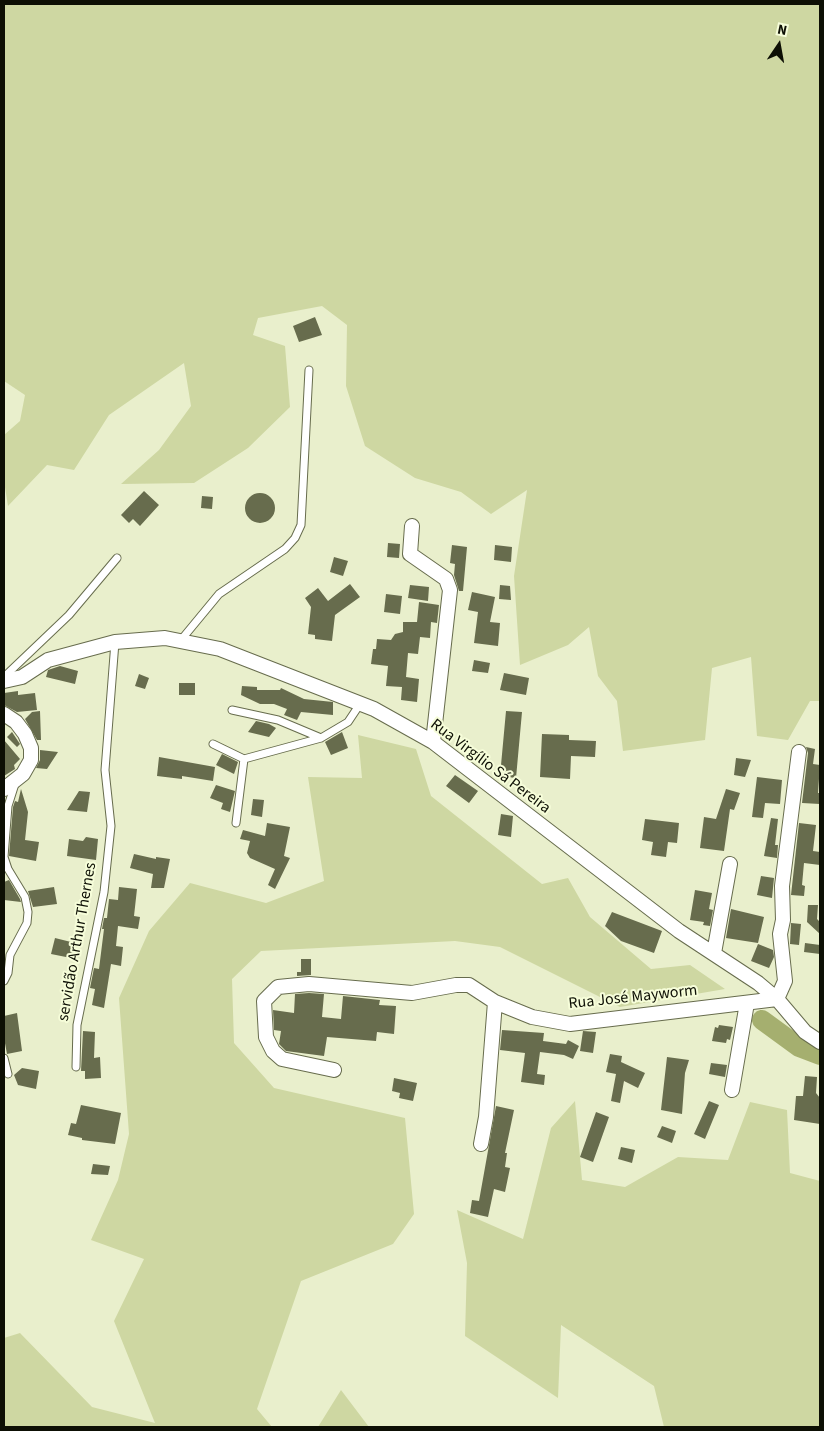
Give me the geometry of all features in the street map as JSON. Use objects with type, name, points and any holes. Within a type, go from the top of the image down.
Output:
[{"type":"street","points":[[412,526],[410,554],[446,579],[450,590],[433,742]]},
{"type":"street","name":"Rua Virgílio Sá Pereira","points":[[4,681],[22,677],[48,660],[115,642],[146,638],[181,640],[237,655],[360,704],[433,742],[679,931],[714,952],[777,999],[805,1032],[820,1042]]},
{"type":"street","points":[[4,714],[16,722],[26,734],[31,748],[31,760],[23,774],[4,789]]},
{"type":"street","points":[[777,999],[785,981],[780,934],[783,920],[782,886],[798,752]]},
{"type":"street","points":[[714,952],[730,864]]},
{"type":"street","name":"Rua José Mayworm","points":[[334,1070],[282,1059],[273,1051],[266,1037],[264,1002],[278,987],[310,984],[412,993],[456,985],[469,985],[495,1002],[532,1017],[570,1024],[777,999]]},
{"type":"street","points":[[481,1144],[486,1117],[495,1002]]},
{"type":"street","points":[[732,1090],[747,1003]]},
{"type":"lane","points":[[181,640],[219,594],[285,549],[295,538],[301,526],[309,370]]},
{"type":"lane","points":[[4,677],[69,615],[117,558]]},
{"type":"lane","name":"servidão Arthur Thernes","points":[[76,1067],[76,1024],[104,892],[111,826],[105,770],[115,642]]},
{"type":"lane","points":[[213,744],[244,759],[321,738],[348,722],[360,704]]},
{"type":"lane","points":[[232,710],[278,720],[321,738]]},
{"type":"lane","points":[[236,823],[244,759]]},
{"type":"lane","points":[[4,981],[8,973],[10,955],[26,923],[28,912],[25,897],[8,869],[4,851],[8,806],[14,787],[23,774]]},
{"type":"lane","points":[[4,1058],[8,1074]]},
{"type":"green space","points":[[4,4],[820,4],[820,701],[810,701],[788,740],[757,736],[751,657],[712,668],[705,740],[623,751],[617,701],[598,676],[589,627],[568,645],[520,665],[514,576],[527,490],[491,514],[461,492],[415,478],[365,446],[346,386],[347,325],[322,306],[258,318],[253,335],[285,346],[290,407],[248,448],[194,483],[121,484],[159,450],[191,406],[184,363],[109,415],[74,470],[47,465],[8,506],[4,481],[4,435],[20,421],[25,395],[4,381]]},
{"type":"green space","points":[[358,735],[416,749],[431,796],[542,884],[568,878],[590,917],[651,969],[690,965],[725,989],[620,1007],[500,947],[455,941],[261,951],[232,979],[234,1043],[274,1088],[405,1118],[414,1214],[393,1244],[301,1281],[257,1409],[272,1427],[4,1427],[4,1338],[20,1333],[92,1407],[155,1423],[114,1321],[144,1259],[91,1240],[118,1180],[129,1134],[119,998],[149,931],[190,883],[266,903],[324,881],[308,777],[362,778]]},
{"type":"green space","points":[[575,1101],[582,1180],[625,1187],[678,1157],[728,1160],[750,1102],[787,1110],[790,1173],[820,1181],[820,1427],[664,1427],[654,1386],[561,1325],[558,1398],[465,1336],[467,1263],[457,1210],[523,1239],[551,1128]]},
{"type":"green space","points":[[341,1390],[369,1427],[318,1427]]},
{"type":"building","points":[[315,317],[322,335],[299,342],[293,326]]},
{"type":"building","points":[[144,491],[159,505],[140,526],[133,519],[129,523],[121,515]]},
{"type":"building","points":[[260,493],[271,497],[275,508],[271,519],[260,523],[249,519],[245,508],[249,497]]},
{"type":"building","points":[[202,496],[213,497],[212,509],[201,508]]},
{"type":"building","points":[[388,543],[400,544],[399,558],[387,557]]},
{"type":"building","points":[[452,545],[467,547],[463,591],[459,591],[454,575],[455,564],[450,563]]},
{"type":"building","points":[[495,545],[512,547],[511,562],[494,560]]},
{"type":"building","points":[[334,557],[348,561],[343,576],[330,572]]},
{"type":"building","points":[[350,584],[360,597],[335,615],[332,641],[315,639],[315,635],[308,634],[311,607],[305,598],[318,588],[328,601]]},
{"type":"building","points":[[410,585],[429,587],[428,601],[408,598]]},
{"type":"building","points":[[500,585],[510,586],[511,600],[499,599]]},
{"type":"building","points":[[472,592],[495,597],[490,622],[500,623],[498,646],[474,643],[478,612],[468,610]]},
{"type":"building","points":[[386,594],[402,596],[400,614],[384,612]]},
{"type":"building","points":[[419,602],[439,605],[437,623],[431,622],[430,638],[420,637],[418,654],[408,653],[406,677],[419,679],[417,702],[401,700],[402,687],[386,686],[388,666],[371,664],[373,649],[376,649],[377,639],[391,640],[395,634],[403,632],[403,622],[417,622]]},
{"type":"building","points":[[474,660],[490,663],[488,673],[472,671]]},
{"type":"building","points":[[60,666],[78,671],[75,684],[46,677],[48,670]]},
{"type":"building","points":[[504,673],[529,678],[526,695],[500,690]]},
{"type":"building","points":[[139,674],[149,678],[145,689],[135,686]]},
{"type":"building","points":[[179,683],[195,683],[195,695],[179,695]]},
{"type":"building","points":[[242,686],[257,687],[257,690],[280,690],[281,688],[304,699],[333,702],[333,715],[301,712],[297,720],[284,715],[287,709],[274,704],[260,704],[241,695]]},
{"type":"building","points":[[18,691],[18,695],[35,693],[37,710],[17,712],[4,705],[4,693]]},
{"type":"building","points":[[40,711],[41,740],[37,740],[25,719],[32,712]]},
{"type":"building","points":[[506,711],[522,712],[516,778],[500,776]]},
{"type":"building","points":[[256,721],[276,728],[269,737],[248,732]]},
{"type":"building","points":[[12,732],[20,744],[17,747],[7,737]]},
{"type":"building","points":[[342,732],[348,748],[331,755],[325,742]]},
{"type":"building","points":[[542,734],[569,735],[569,740],[596,741],[595,757],[571,756],[570,779],[540,777]]},
{"type":"building","points":[[4,740],[20,759],[14,765],[15,769],[4,776]]},
{"type":"building","points":[[806,747],[815,749],[813,764],[820,765],[818,793],[820,793],[820,804],[802,803],[808,753]]},
{"type":"building","points":[[40,750],[58,752],[47,769],[36,768],[40,760]]},
{"type":"building","points":[[222,754],[238,762],[234,774],[216,765]]},
{"type":"building","points":[[159,757],[215,767],[213,781],[182,776],[182,779],[157,776]]},
{"type":"building","points":[[736,758],[751,760],[745,777],[734,775]]},
{"type":"building","points":[[455,775],[478,791],[469,803],[446,786]]},
{"type":"building","points":[[757,777],[782,780],[780,804],[765,803],[763,818],[752,817]]},
{"type":"building","points":[[216,785],[235,791],[230,812],[221,809],[223,803],[210,798]]},
{"type":"building","points":[[21,789],[28,812],[25,840],[39,842],[36,861],[9,856],[13,807],[15,801],[18,802]]},
{"type":"building","points":[[726,789],[740,793],[734,810],[730,809],[724,851],[700,848],[704,817],[716,819]]},
{"type":"building","points":[[79,791],[90,792],[87,812],[67,810]]},
{"type":"building","points":[[253,799],[264,800],[262,817],[251,815]]},
{"type":"building","points":[[501,814],[513,816],[511,837],[498,835]]},
{"type":"building","points":[[771,818],[778,819],[775,845],[778,845],[777,858],[764,856]]},
{"type":"building","points":[[645,819],[679,823],[677,843],[668,842],[666,857],[651,855],[653,842],[642,840]]},
{"type":"building","points":[[267,823],[290,827],[284,856],[290,858],[275,889],[268,885],[275,869],[250,858],[247,853],[250,841],[240,839],[243,830],[265,836]]},
{"type":"building","points":[[799,823],[816,825],[813,851],[820,852],[820,865],[804,863],[802,885],[805,886],[804,896],[791,895]]},
{"type":"building","points":[[86,837],[98,839],[96,860],[67,856],[69,839],[83,841]]},
{"type":"building","points":[[134,854],[156,859],[156,857],[170,859],[164,888],[151,888],[153,874],[130,868]]},
{"type":"building","points":[[761,876],[774,878],[772,898],[757,895]]},
{"type":"building","points":[[9,880],[21,902],[4,900],[4,882]]},
{"type":"building","points":[[54,887],[57,904],[33,907],[28,891]]},
{"type":"building","points":[[119,887],[137,889],[134,916],[140,917],[138,929],[118,926],[116,946],[123,947],[121,966],[111,964],[104,1008],[92,1005],[95,989],[90,988],[94,968],[99,969],[104,929],[102,929],[104,918],[107,918],[109,899],[118,900]]},
{"type":"building","points":[[695,890],[712,893],[709,909],[713,910],[710,926],[703,925],[704,922],[690,920]]},
{"type":"building","points":[[808,905],[818,905],[817,919],[820,922],[820,934],[807,922]]},
{"type":"building","points":[[731,909],[764,917],[758,943],[726,938]]},
{"type":"building","points":[[612,912],[662,931],[654,953],[621,941],[605,926]]},
{"type":"building","points":[[791,923],[801,924],[799,945],[790,944]]},
{"type":"building","points":[[55,938],[75,943],[71,958],[51,954]]},
{"type":"building","points":[[805,943],[820,945],[820,954],[804,952]]},
{"type":"building","points":[[758,944],[773,950],[774,957],[769,968],[751,961]]},
{"type":"building","points":[[301,959],[311,959],[311,975],[297,976],[297,972],[301,972]]},
{"type":"building","points":[[295,994],[324,994],[322,1017],[341,1019],[343,996],[380,1000],[379,1005],[396,1006],[394,1034],[377,1032],[376,1041],[327,1037],[324,1056],[286,1051],[279,1044],[281,1031],[274,1030],[273,1010],[294,1013]]},
{"type":"building","points":[[17,1013],[22,1051],[7,1054],[4,1038],[4,1016]]},
{"type":"building","points":[[719,1025],[733,1027],[730,1040],[727,1039],[726,1043],[712,1041],[715,1027],[718,1028]]},
{"type":"building","points":[[502,1030],[544,1033],[543,1041],[566,1044],[568,1040],[579,1046],[573,1059],[564,1055],[540,1052],[537,1074],[545,1075],[544,1085],[521,1082],[525,1053],[500,1050]]},
{"type":"building","points":[[83,1031],[95,1032],[94,1058],[100,1057],[101,1078],[85,1079],[85,1071],[81,1071]]},
{"type":"building","points":[[583,1031],[596,1032],[593,1053],[580,1051]]},
{"type":"building","points":[[610,1054],[622,1056],[621,1062],[645,1073],[638,1088],[624,1081],[620,1103],[611,1101],[616,1074],[606,1072]]},
{"type":"building","points":[[667,1057],[689,1060],[685,1073],[682,1114],[661,1110]]},
{"type":"building","points":[[711,1063],[727,1065],[725,1077],[709,1074]]},
{"type":"building","points":[[22,1068],[39,1071],[36,1089],[18,1085],[14,1075]]},
{"type":"building","points":[[805,1076],[817,1077],[816,1093],[820,1098],[820,1124],[794,1120],[796,1096],[803,1096]]},
{"type":"building","points":[[394,1078],[417,1083],[413,1101],[399,1098],[400,1093],[392,1091]]},
{"type":"building","points":[[709,1101],[719,1105],[705,1139],[694,1134]]},
{"type":"building","points":[[81,1105],[121,1113],[115,1144],[82,1140],[82,1138],[68,1135],[71,1123],[76,1124]]},
{"type":"building","points":[[496,1106],[514,1110],[505,1153],[507,1153],[505,1167],[510,1168],[505,1192],[494,1189],[488,1217],[470,1213],[472,1200],[479,1201]]},
{"type":"building","points":[[596,1112],[609,1117],[593,1162],[580,1157]]},
{"type":"building","points":[[662,1126],[676,1131],[672,1143],[657,1137]]},
{"type":"building","points":[[621,1147],[635,1150],[632,1163],[618,1159]]},
{"type":"building","points":[[93,1164],[110,1166],[108,1175],[91,1174]]},
{"type":"waterway","points":[[762,1020],[799,1047],[820,1055]]}]
